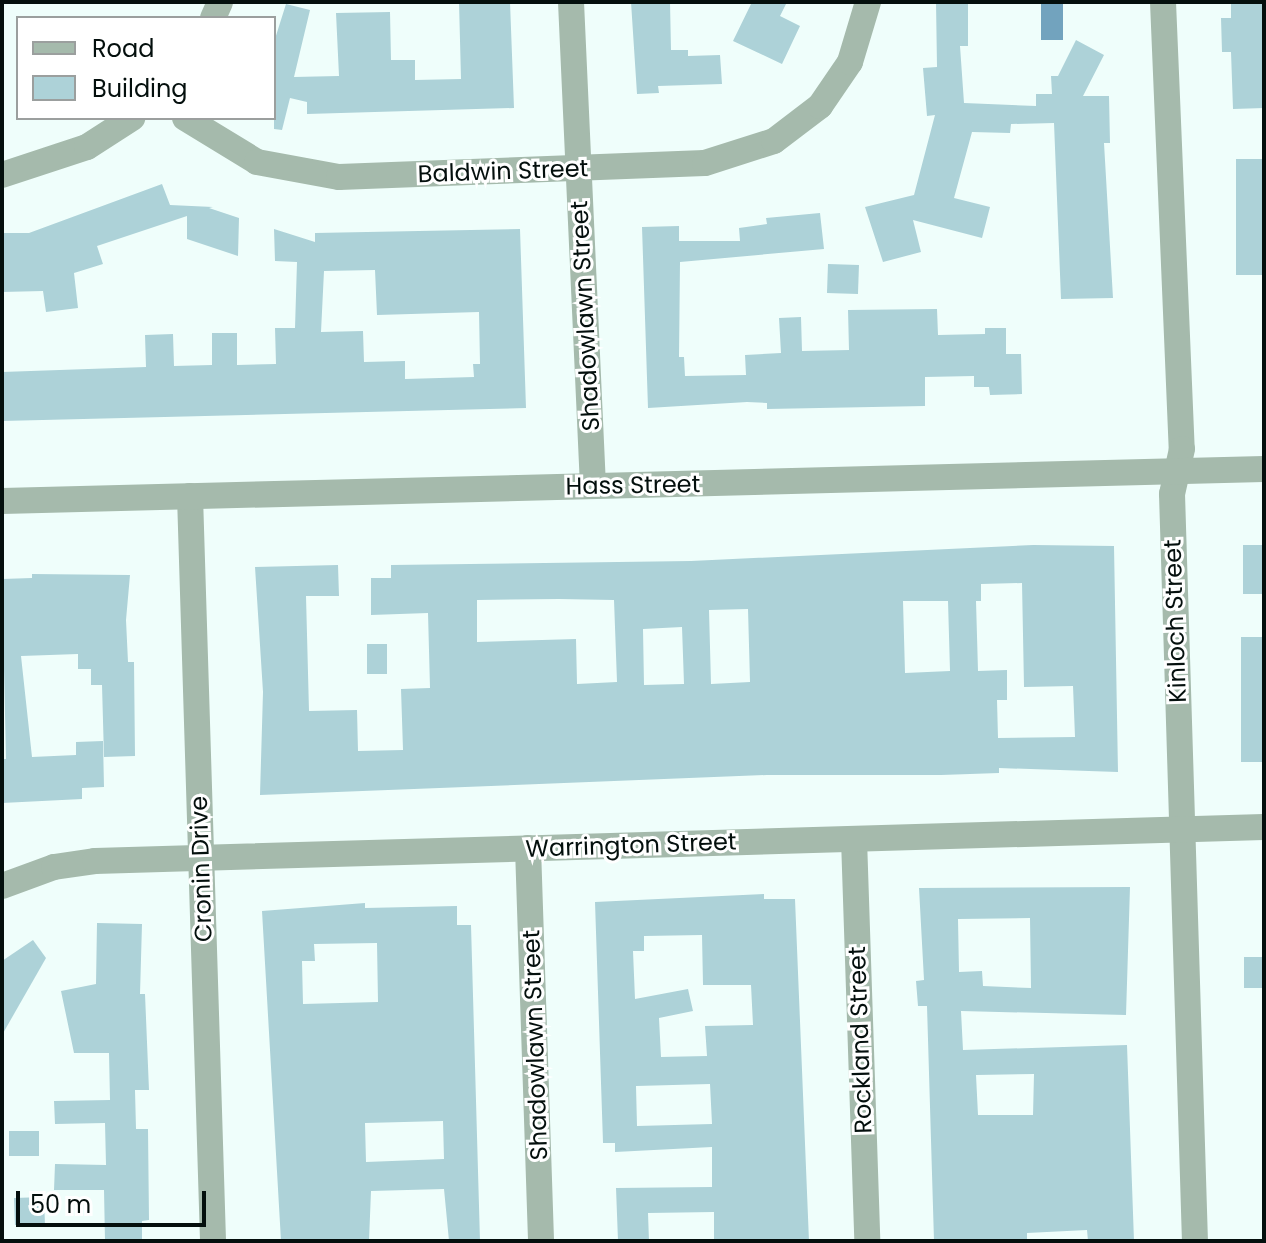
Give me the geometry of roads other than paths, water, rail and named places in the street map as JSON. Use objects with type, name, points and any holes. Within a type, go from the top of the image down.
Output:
[{"type":"street","name":"Shadowlawn Street","points":[[571,2],[593,486]]},
{"type":"street","name":"Baldwin Street","points":[[188,120],[244,156],[297,173],[339,177],[705,163],[742,155],[774,141],[820,106],[850,62],[868,2]]},
{"type":"street","name":"Kinloch Street","points":[[1163,2],[1182,449],[1172,494],[1195,1241]]},
{"type":"street","points":[[2,175],[87,147],[129,120]]},
{"type":"street","name":"Hass Street","points":[[2,501],[1264,469]]},
{"type":"street","name":"Cronin Drive","points":[[190,496],[213,1241]]},
{"type":"street","name":"Warrington Street","points":[[2,886],[54,867],[95,861],[1264,827]]},
{"type":"street","name":"Rockland Street","points":[[854,839],[867,1241]]},
{"type":"street","name":"Shadowlawn Street","points":[[528,848],[541,1241]]},
{"type":"water","points":[[1041,2],[1063,2],[1063,40],[1041,40]]}]
